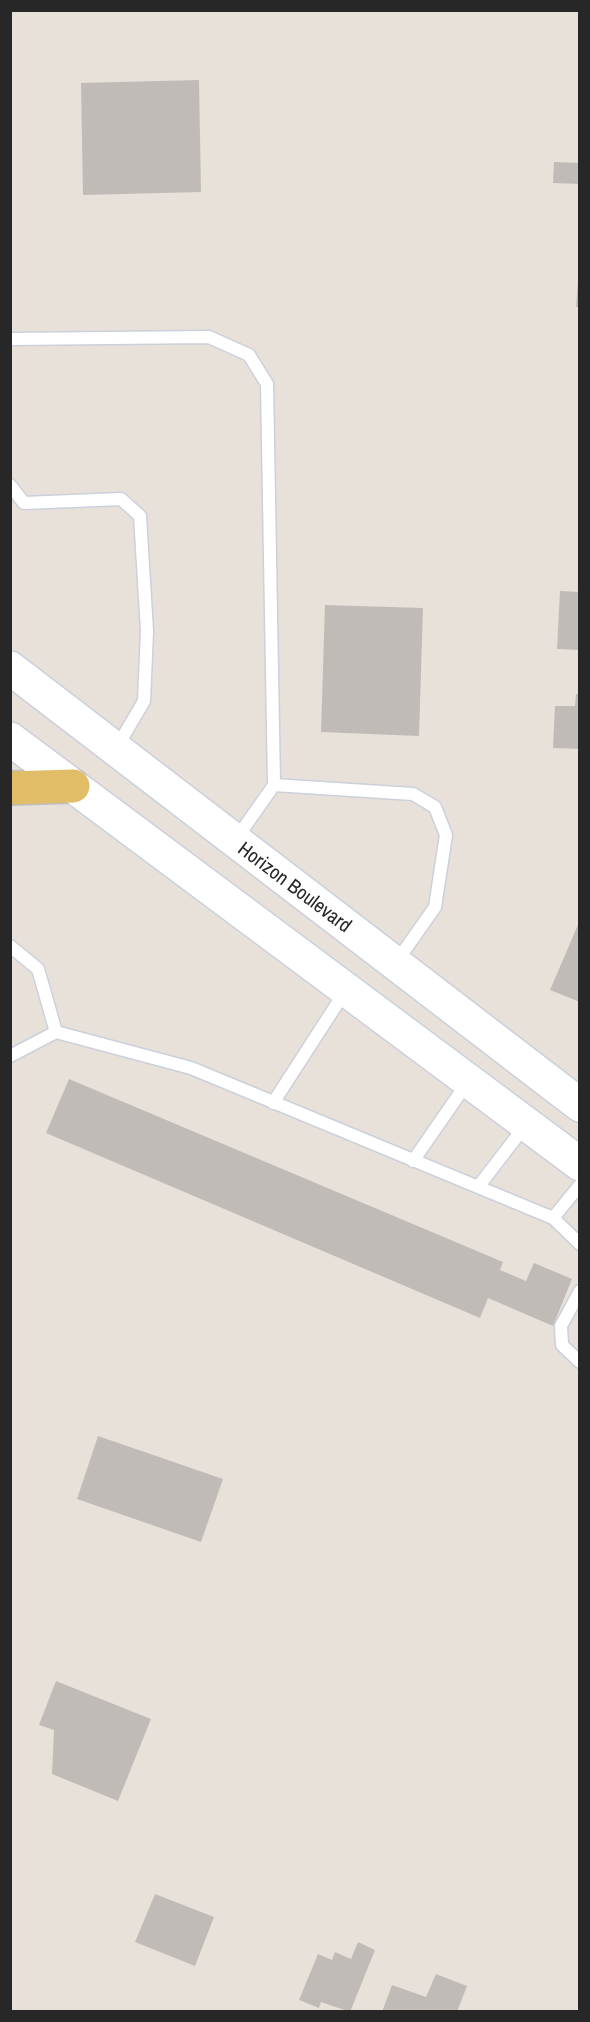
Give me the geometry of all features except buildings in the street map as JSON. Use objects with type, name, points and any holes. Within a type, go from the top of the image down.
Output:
[{"type":"main road","name":"Horizon Boulevard","points":[[10,668],[115,751],[579,1105]]},
{"type":"main road","points":[[10,739],[527,1122],[579,1164]]},
{"type":"main road","points":[[10,788],[73,786]]},
{"type":"lane","points":[[10,339],[209,337],[249,355],[267,384],[274,785],[234,842]]},
{"type":"lane","points":[[10,485],[24,503],[121,499],[140,516],[147,631],[144,701],[115,751]]},
{"type":"lane","points":[[274,785],[413,794],[435,807],[446,835],[435,907],[394,965]]},
{"type":"lane","points":[[10,946],[38,969],[56,1032]]},
{"type":"lane","points":[[273,1103],[346,988]]},
{"type":"lane","points":[[10,1056],[56,1032],[191,1068],[553,1218],[579,1244]]},
{"type":"lane","points":[[413,1161],[469,1080]]},
{"type":"lane","points":[[478,1187],[527,1122]]},
{"type":"lane","points":[[553,1218],[579,1185]]},
{"type":"lane","points":[[579,1291],[561,1326],[562,1345],[579,1362]]}]
